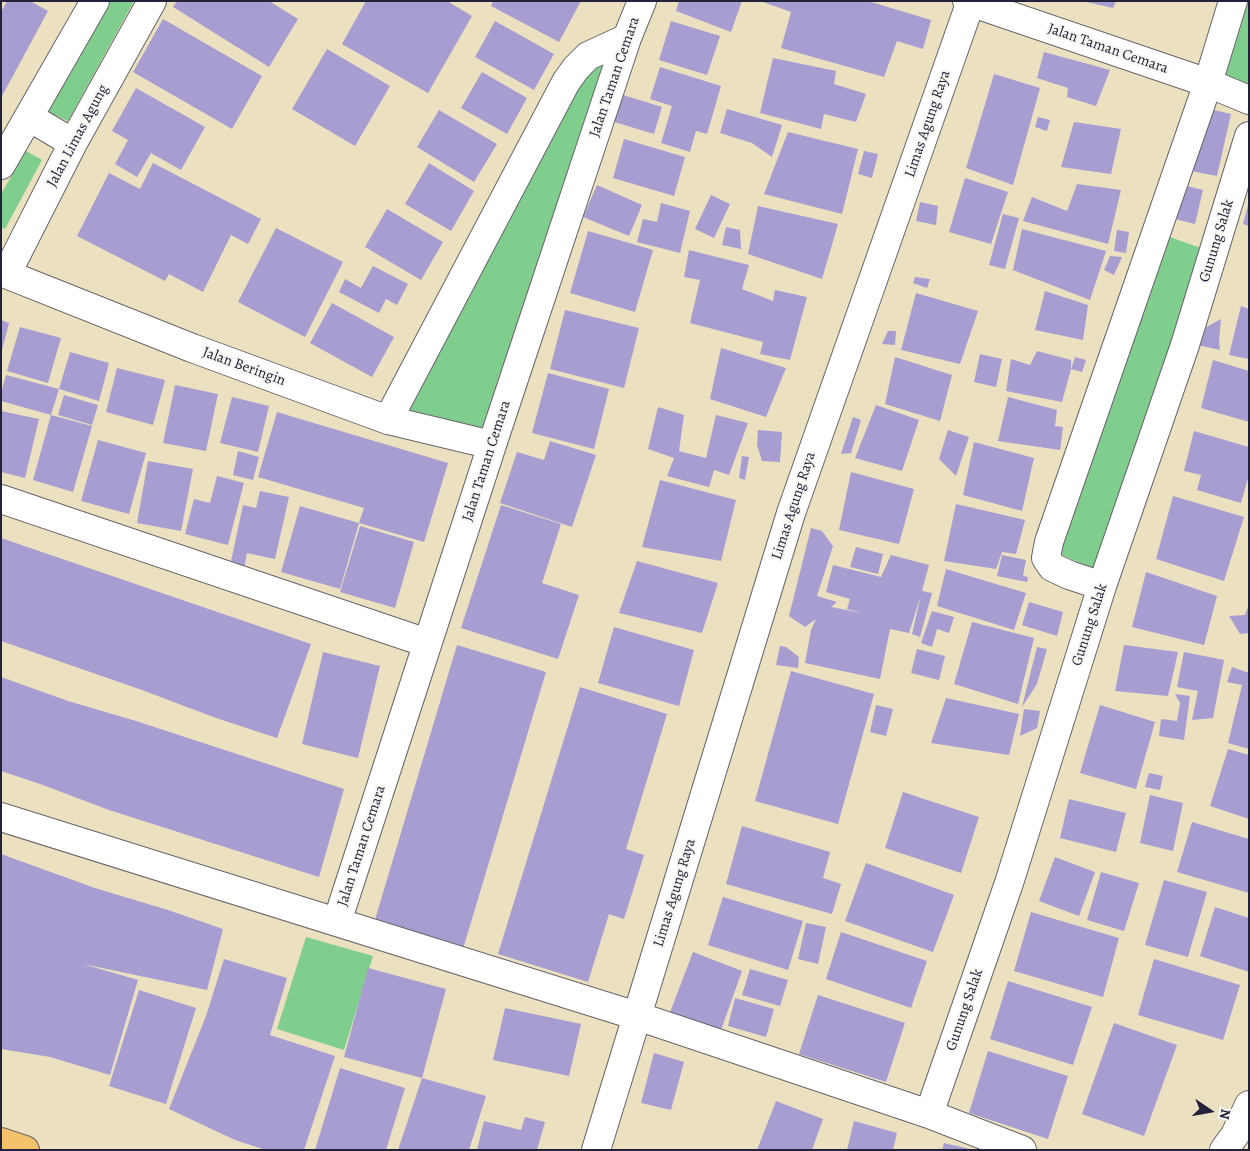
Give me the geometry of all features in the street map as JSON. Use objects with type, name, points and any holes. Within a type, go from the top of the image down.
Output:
[{"type":"main road","points":[[1,1142],[25,1150]]},
{"type":"street","points":[[1,165],[94,1]]},
{"type":"street","name":"Jalan Limas Agung","points":[[4,273],[73,143],[152,1]]},
{"type":"street","name":"Jalan Taman Cemara","points":[[337,922],[492,445],[627,38],[642,1]]},
{"type":"street","points":[[1102,586],[1057,570],[1048,563],[1046,554],[1052,528],[1208,83],[1233,1]]},
{"type":"street","name":"Jalan Taman Cemara","points":[[970,2],[1208,83],[1249,100]]},
{"type":"street","name":"Limas Agung Raya","points":[[596,1150],[791,513],[970,2]]},
{"type":"street","points":[[388,420],[566,82],[588,56],[627,38]]},
{"type":"street","points":[[29,116],[73,143]]},
{"type":"street","name":"Gunung Salak","points":[[930,1114],[1009,883],[1102,586],[1185,345],[1249,136]]},
{"type":"street","name":"Jalan Beringin","points":[[4,273],[192,348],[388,420],[492,445]]},
{"type":"street","points":[[1,499],[427,643]]},
{"type":"street","points":[[1,817],[637,1016],[930,1114],[1022,1150]]},
{"type":"street","points":[[1224,1150],[1249,1105]]},
{"type":"green space","points":[[109,1],[134,1],[68,121],[46,111]]},
{"type":"green space","points":[[1241,1],[1249,1],[1249,85],[1217,76]]},
{"type":"green space","points":[[609,58],[482,431],[402,413],[580,75]]},
{"type":"green space","points":[[26,151],[42,160],[5,229],[1,227],[1,194]]},
{"type":"green space","points":[[1162,234],[1203,249],[1098,571],[1053,551]]},
{"type":"green space","points":[[306,937],[373,956],[344,1050],[277,1029]]},
{"type":"building","points":[[7,1],[30,1],[48,11],[1,98],[1,12]]},
{"type":"building","points":[[177,1],[269,1],[298,19],[269,67],[173,7]]},
{"type":"building","points":[[366,1],[447,1],[472,16],[428,93],[342,44]]},
{"type":"building","points":[[493,1],[581,1],[559,42],[491,6]]},
{"type":"building","points":[[679,1],[742,1],[731,32],[676,11]]},
{"type":"building","points":[[760,1],[868,1],[931,20],[923,49],[897,41],[884,77],[781,48],[791,12]]},
{"type":"building","points":[[1082,1],[1116,1],[1113,8]]},
{"type":"building","points":[[163,19],[262,76],[232,129],[133,72]]},
{"type":"building","points":[[495,21],[554,54],[534,90],[475,57]]},
{"type":"building","points":[[671,21],[720,36],[707,75],[659,60]]},
{"type":"building","points":[[327,49],[390,86],[355,146],[292,109]]},
{"type":"building","points":[[1044,52],[1110,70],[1096,106],[1067,97],[1068,88],[1037,78]]},
{"type":"building","points":[[773,58],[836,71],[834,84],[866,94],[856,122],[824,114],[821,129],[760,113]]},
{"type":"building","points":[[660,67],[721,86],[707,134],[696,131],[690,152],[661,143],[672,106],[650,99]]},
{"type":"building","points":[[482,72],[527,98],[507,134],[461,108]]},
{"type":"building","points":[[994,74],[1040,88],[1013,185],[966,168]]},
{"type":"building","points":[[136,88],[205,127],[181,170],[151,153],[137,177],[115,164],[128,140],[112,131]]},
{"type":"building","points":[[620,94],[662,107],[654,134],[611,121]]},
{"type":"building","points":[[1205,108],[1231,114],[1217,176],[1191,171]]},
{"type":"building","points":[[727,109],[782,125],[772,157],[752,143],[720,133]]},
{"type":"building","points":[[439,110],[497,144],[474,182],[417,147]]},
{"type":"building","points":[[1038,117],[1050,120],[1047,131],[1035,127]]},
{"type":"building","points":[[1074,122],[1121,129],[1111,174],[1061,167]]},
{"type":"building","points":[[788,132],[858,149],[842,214],[764,194]]},
{"type":"building","points":[[624,139],[685,157],[674,196],[613,178]]},
{"type":"building","points":[[864,151],[878,154],[872,178],[858,174]]},
{"type":"building","points":[[153,163],[261,219],[248,244],[231,235],[203,292],[169,274],[165,281],[77,236],[109,173],[140,189]]},
{"type":"building","points":[[429,163],[474,191],[451,231],[405,204]]},
{"type":"building","points":[[965,178],[1008,192],[991,244],[949,232]]},
{"type":"building","points":[[1077,184],[1121,190],[1108,244],[1023,221],[1032,197],[1067,211]]},
{"type":"building","points":[[597,185],[642,205],[629,236],[583,217]]},
{"type":"building","points":[[1183,185],[1203,190],[1195,224],[1175,219]]},
{"type":"building","points":[[711,195],[730,204],[714,238],[695,229]]},
{"type":"building","points":[[920,202],[938,206],[936,225],[916,221]]},
{"type":"building","points":[[661,203],[690,211],[680,253],[637,242],[643,219],[657,222]]},
{"type":"building","points":[[1249,205],[1249,226],[1243,224]]},
{"type":"building","points":[[758,206],[838,224],[822,279],[748,254]]},
{"type":"building","points":[[387,209],[443,242],[421,280],[365,247]]},
{"type":"building","points":[[1003,214],[1019,218],[1005,269],[989,265]]},
{"type":"building","points":[[726,227],[740,230],[741,249],[722,245]]},
{"type":"building","points":[[276,228],[343,262],[305,337],[238,302]]},
{"type":"building","points":[[1022,229],[1106,251],[1090,300],[1013,270]]},
{"type":"building","points":[[1117,230],[1129,232],[1126,253],[1114,251]]},
{"type":"building","points":[[588,231],[653,250],[635,312],[570,293]]},
{"type":"building","points":[[689,250],[749,265],[742,289],[773,301],[775,290],[807,297],[790,360],[760,354],[763,342],[690,323],[700,280],[684,277]]},
{"type":"building","points":[[1110,256],[1122,257],[1114,275],[1104,270]]},
{"type":"building","points":[[373,266],[408,284],[397,305],[386,299],[379,313],[339,292],[345,279],[361,288]]},
{"type":"building","points":[[915,277],[930,279],[927,288],[913,283]]},
{"type":"building","points":[[1045,291],[1088,305],[1083,340],[1035,330]]},
{"type":"building","points":[[916,293],[978,311],[960,364],[901,350]]},
{"type":"building","points":[[332,303],[394,337],[372,377],[310,343]]},
{"type":"building","points":[[1241,306],[1249,309],[1249,359],[1229,355]]},
{"type":"building","points":[[565,310],[639,328],[624,388],[550,369]]},
{"type":"building","points":[[1221,319],[1220,350],[1197,345],[1201,330]]},
{"type":"building","points":[[1,320],[9,323],[2,350],[1,350]]},
{"type":"building","points":[[20,327],[61,338],[48,383],[7,371]]},
{"type":"building","points":[[888,331],[896,331],[895,345],[882,344]]},
{"type":"building","points":[[721,348],[786,368],[766,417],[710,399]]},
{"type":"building","points":[[1037,351],[1071,360],[1071,369],[1062,402],[1006,391],[1011,359],[1030,365]]},
{"type":"building","points":[[70,352],[109,363],[99,401],[59,389]]},
{"type":"building","points":[[980,354],[1002,359],[996,387],[974,382]]},
{"type":"building","points":[[895,357],[952,375],[940,421],[885,404]]},
{"type":"building","points":[[1075,357],[1086,360],[1082,372],[1071,369]]},
{"type":"building","points":[[1213,360],[1249,371],[1249,422],[1201,408]]},
{"type":"building","points":[[117,368],[165,380],[153,425],[106,412]]},
{"type":"building","points":[[548,373],[609,389],[594,449],[532,433]]},
{"type":"building","points":[[6,375],[59,389],[51,415],[1,401],[1,393]]},
{"type":"building","points":[[175,385],[218,394],[206,451],[163,443]]},
{"type":"building","points":[[64,395],[98,405],[92,425],[58,415]]},
{"type":"building","points":[[232,397],[269,406],[258,452],[220,443]]},
{"type":"building","points":[[1008,397],[1057,410],[1055,426],[1063,427],[1060,450],[998,441]]},
{"type":"building","points":[[876,405],[919,420],[902,471],[855,458]]},
{"type":"building","points":[[658,407],[684,415],[679,451],[706,458],[716,415],[748,423],[729,475],[714,470],[709,487],[667,476],[674,458],[648,449]]},
{"type":"building","points":[[1,411],[39,419],[25,478],[1,472]]},
{"type":"building","points":[[277,412],[448,463],[424,542],[359,523],[364,508],[258,477]]},
{"type":"building","points":[[51,415],[92,426],[73,492],[33,480]]},
{"type":"building","points":[[853,417],[861,420],[851,453],[841,454]]},
{"type":"building","points":[[758,430],[782,432],[780,462],[762,461],[757,445]]},
{"type":"building","points":[[948,430],[969,437],[956,476],[939,459]]},
{"type":"building","points":[[1194,431],[1249,447],[1249,475],[1241,503],[1197,490],[1201,475],[1184,471]]},
{"type":"building","points":[[98,440],[146,453],[129,514],[81,501]]},
{"type":"building","points":[[550,441],[596,455],[572,527],[500,503],[517,452],[544,460]]},
{"type":"building","points":[[974,442],[1034,458],[1022,511],[963,495]]},
{"type":"building","points":[[238,451],[259,457],[253,480],[233,475]]},
{"type":"building","points":[[742,456],[749,457],[745,480],[739,478]]},
{"type":"building","points":[[148,461],[193,469],[181,531],[137,523]]},
{"type":"building","points":[[851,472],[914,489],[899,544],[839,530]]},
{"type":"building","points":[[217,476],[244,483],[228,545],[185,534],[194,499],[210,503]]},
{"type":"building","points":[[660,480],[736,500],[721,561],[642,547]]},
{"type":"building","points":[[260,491],[289,497],[275,559],[247,553],[244,569],[230,566],[243,505],[256,508]]},
{"type":"building","points":[[1173,496],[1244,517],[1224,581],[1156,559]]},
{"type":"building","points":[[956,504],[1025,520],[1016,554],[1002,552],[996,569],[944,561]]},
{"type":"building","points":[[501,505],[561,524],[542,583],[579,595],[558,659],[461,628]]},
{"type":"building","points":[[300,506],[359,523],[340,589],[281,572]]},
{"type":"building","points":[[360,526],[414,542],[395,608],[340,592]]},
{"type":"building","points":[[811,528],[822,531],[833,546],[817,596],[837,602],[831,607],[862,613],[847,609],[850,599],[826,592],[833,565],[881,577],[891,555],[929,565],[922,591],[932,593],[920,637],[912,634],[921,595],[909,633],[890,629],[880,679],[805,663],[811,630],[816,619],[805,627],[789,616]]},
{"type":"building","points":[[1,538],[311,644],[277,738],[1,641]]},
{"type":"building","points":[[856,547],[883,554],[878,574],[850,567]]},
{"type":"building","points":[[1002,555],[1026,560],[1023,576],[1028,577],[1027,582],[997,576]]},
{"type":"building","points":[[637,561],[718,583],[702,633],[619,613]]},
{"type":"building","points":[[946,569],[1026,593],[1014,630],[937,606]]},
{"type":"building","points":[[1146,572],[1217,596],[1204,645],[1132,627]]},
{"type":"building","points":[[1029,602],[1063,612],[1057,636],[1022,625]]},
{"type":"building","points":[[1249,604],[1249,633],[1240,634],[1229,616],[1245,615]]},
{"type":"building","points":[[932,611],[954,617],[949,633],[937,629],[932,647],[921,643]]},
{"type":"building","points":[[972,622],[1034,638],[1018,704],[954,684]]},
{"type":"building","points":[[614,627],[694,650],[679,706],[598,683]]},
{"type":"building","points":[[457,645],[546,672],[463,949],[374,923]]},
{"type":"building","points":[[1124,645],[1178,652],[1168,696],[1115,691]]},
{"type":"building","points":[[780,646],[786,647],[799,657],[798,668],[776,665]]},
{"type":"building","points":[[1037,647],[1047,649],[1037,684],[1022,707]]},
{"type":"building","points":[[917,649],[945,656],[939,680],[911,673]]},
{"type":"building","points":[[323,652],[380,666],[358,758],[302,744]]},
{"type":"building","points":[[1184,652],[1224,660],[1213,718],[1192,720],[1198,691],[1177,687]]},
{"type":"building","points":[[1232,667],[1249,673],[1249,749],[1228,743],[1242,685],[1227,682]]},
{"type":"building","points":[[791,671],[874,694],[838,824],[755,801]]},
{"type":"building","points":[[1,677],[68,701],[136,721],[344,789],[319,877],[109,810],[1,771]]},
{"type":"building","points":[[580,687],[667,714],[626,849],[644,855],[624,919],[609,914],[588,982],[498,954]]},
{"type":"building","points":[[1175,694],[1190,696],[1184,740],[1159,736],[1161,719],[1177,721],[1180,703]]},
{"type":"building","points":[[946,698],[1019,714],[1009,755],[931,743]]},
{"type":"building","points":[[876,705],[893,709],[886,736],[870,732]]},
{"type":"building","points":[[1100,705],[1155,722],[1136,789],[1080,773]]},
{"type":"building","points":[[1024,709],[1040,711],[1037,728],[1020,736]]},
{"type":"building","points":[[1228,749],[1249,755],[1249,819],[1210,806]]},
{"type":"building","points":[[1149,773],[1163,776],[1160,790],[1145,787]]},
{"type":"building","points":[[903,792],[979,817],[961,873],[885,848]]},
{"type":"building","points":[[1150,795],[1183,803],[1173,851],[1140,843]]},
{"type":"building","points":[[1069,799],[1126,813],[1116,852],[1060,838]]},
{"type":"building","points":[[1192,822],[1249,839],[1249,893],[1177,872]]},
{"type":"building","points":[[742,826],[830,852],[823,878],[841,884],[832,914],[726,884]]},
{"type":"building","points":[[1,854],[95,888],[223,929],[207,990],[83,964],[138,980],[110,1075],[50,1057],[1,1049]]},
{"type":"building","points":[[1055,857],[1095,872],[1079,916],[1039,901]]},
{"type":"building","points":[[866,863],[954,895],[933,952],[845,921]]},
{"type":"building","points":[[1101,872],[1139,883],[1124,931],[1087,920]]},
{"type":"building","points":[[1164,880],[1207,892],[1188,957],[1145,945]]},
{"type":"building","points":[[723,897],[803,921],[788,970],[708,945]]},
{"type":"building","points":[[1215,907],[1249,918],[1249,972],[1200,956]]},
{"type":"building","points":[[1031,912],[1119,938],[1103,997],[1014,971]]},
{"type":"building","points":[[806,923],[826,927],[818,964],[798,959]]},
{"type":"building","points":[[841,932],[927,961],[911,1008],[826,979]]},
{"type":"building","points":[[693,952],[742,971],[720,1033],[669,1015]]},
{"type":"building","points":[[224,959],[287,978],[270,1035],[335,1056],[304,1150],[266,1150],[235,1140],[169,1109],[206,1016]]},
{"type":"building","points":[[1154,959],[1240,985],[1223,1040],[1138,1015]]},
{"type":"building","points":[[368,968],[446,989],[422,1078],[344,1057]]},
{"type":"building","points":[[750,969],[788,980],[780,1006],[742,995]]},
{"type":"building","points":[[1008,981],[1092,1007],[1073,1065],[990,1039]]},
{"type":"building","points":[[139,990],[196,1008],[166,1104],[109,1086]]},
{"type":"building","points":[[818,995],[905,1023],[886,1082],[799,1054]]},
{"type":"building","points":[[735,998],[774,1009],[766,1037],[728,1026]]},
{"type":"building","points":[[505,1008],[581,1024],[569,1076],[493,1060]]},
{"type":"building","points":[[1114,1023],[1177,1045],[1144,1136],[1082,1114]]},
{"type":"building","points":[[988,1051],[1068,1076],[1048,1139],[969,1113]]},
{"type":"building","points":[[654,1053],[684,1062],[671,1110],[641,1103]]},
{"type":"building","points":[[340,1068],[405,1088],[386,1150],[315,1150]]},
{"type":"building","points":[[422,1078],[486,1096],[469,1150],[398,1150]]},
{"type":"building","points":[[776,1101],[823,1119],[812,1150],[757,1150]]},
{"type":"building","points":[[525,1117],[545,1122],[537,1150],[477,1150],[484,1121],[521,1130]]},
{"type":"building","points":[[854,1121],[897,1133],[893,1150],[847,1150]]},
{"type":"building","points":[[944,1143],[970,1149],[942,1150]]}]
